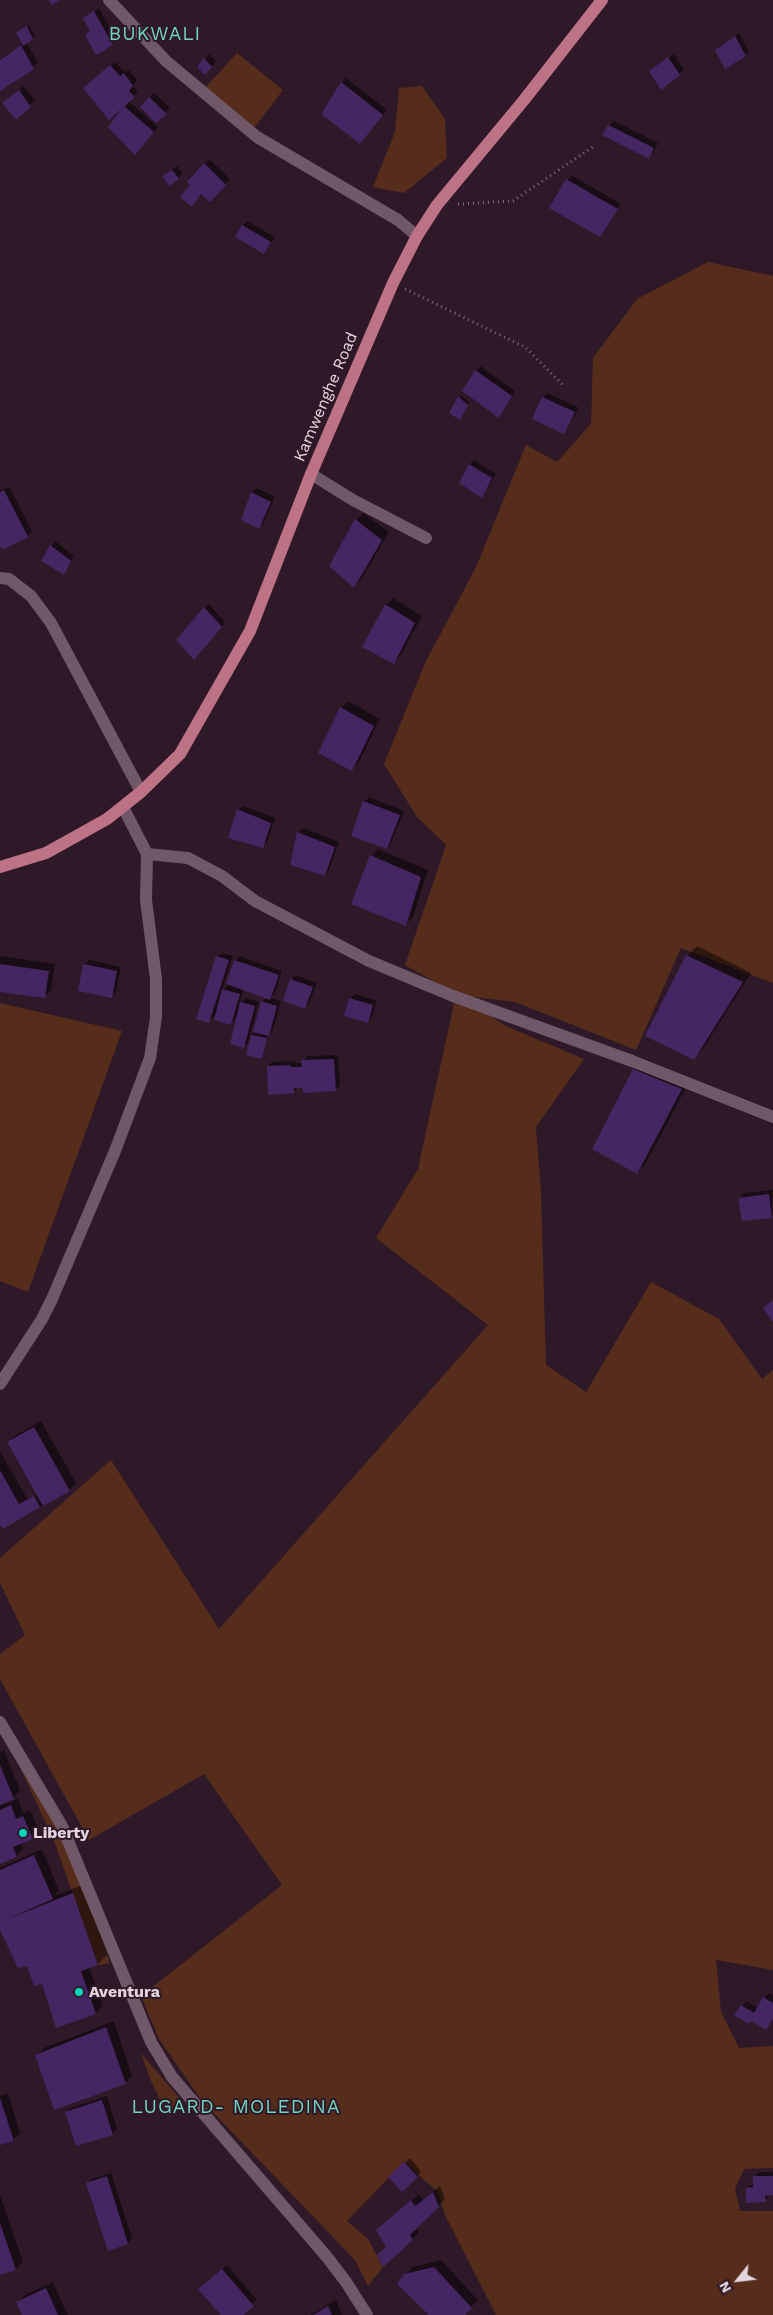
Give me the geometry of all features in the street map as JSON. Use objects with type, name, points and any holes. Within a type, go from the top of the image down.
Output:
[{"type":"main road","name":"Kamwenghe Road","points":[[0,867],[46,853],[107,819],[141,792],[180,754],[250,631],[311,474],[393,283],[417,236],[438,205],[524,100],[602,0]]},
{"type":"street","points":[[108,0],[166,61],[258,137],[398,220],[417,236]]},
{"type":"street","points":[[311,474],[353,500],[426,538]]},
{"type":"street","points":[[0,578],[9,579],[31,596],[51,624],[141,792]]},
{"type":"street","points":[[0,1384],[42,1319],[56,1290],[114,1151],[150,1058],[156,1017],[156,979],[146,900],[147,854],[124,807]]},
{"type":"street","points":[[147,854],[188,858],[222,876],[255,901],[369,961],[452,996],[632,1061],[773,1117]]},
{"type":"street","points":[[0,1722],[62,1826],[151,2042],[172,2077],[326,2257],[346,2282],[366,2315]]},
{"type":"path","points":[[438,205],[513,201],[594,146]]},
{"type":"path","points":[[393,283],[525,347],[564,386]]},
{"type":"shaded area","points":[[237,53],[283,90],[254,128],[205,88]]},
{"type":"shaded area","points":[[422,86],[445,119],[447,158],[404,193],[373,187],[395,132],[399,88]]},
{"type":"shaded area","points":[[708,262],[773,276],[773,983],[681,948],[636,1050],[515,1002],[457,995],[508,1027],[584,1059],[536,1127],[541,1192],[546,1365],[586,1392],[651,1282],[719,1319],[762,1379],[773,1370],[773,1970],[716,1960],[721,2012],[739,2048],[773,2046],[773,2168],[744,2169],[735,2189],[740,2211],[773,2211],[773,2315],[496,2315],[445,2215],[438,2192],[404,2162],[347,2221],[368,2239],[383,2267],[368,2286],[355,2260],[202,2101],[159,2039],[141,1996],[282,1885],[204,1774],[89,1840],[0,1679],[0,1654],[25,1635],[0,1583],[0,1558],[111,1460],[219,1629],[488,1325],[376,1238],[418,1169],[456,994],[405,965],[446,845],[417,817],[384,764],[425,663],[476,567],[526,445],[557,462],[591,424],[593,358],[637,299]]},
{"type":"shaded area","points":[[0,1003],[122,1031],[28,1292],[0,1281]]},
{"type":"shaded area","points":[[8,1741],[58,1822],[110,1963],[98,1965],[54,1841]]},
{"type":"shaded area","points":[[141,2053],[182,2101],[168,2116],[150,2079]]},
{"type":"building","points":[[49,0],[60,0],[51,5]]},
{"type":"building","points":[[94,11],[113,45],[96,55],[85,35],[90,31],[83,18]]},
{"type":"building","points":[[27,26],[33,39],[23,46],[16,32]]},
{"type":"building","points":[[735,36],[746,56],[725,69],[715,50]]},
{"type":"building","points":[[21,45],[34,69],[0,91],[0,60]]},
{"type":"building","points":[[668,57],[680,75],[661,90],[649,71]]},
{"type":"building","points":[[204,58],[212,67],[205,75],[197,67]]},
{"type":"building","points":[[110,65],[120,76],[124,73],[133,86],[129,91],[135,97],[109,120],[83,88]]},
{"type":"building","points":[[341,82],[383,115],[360,144],[321,114]]},
{"type":"building","points":[[19,90],[31,107],[16,120],[2,103]]},
{"type":"building","points":[[149,97],[167,114],[156,123],[140,107]]},
{"type":"building","points":[[124,106],[154,132],[135,155],[108,127]]},
{"type":"building","points":[[608,125],[654,148],[649,159],[602,135]]},
{"type":"building","points":[[204,163],[226,185],[210,202],[201,194],[192,207],[180,197],[190,185],[187,182]]},
{"type":"building","points":[[172,170],[179,179],[169,186],[162,176]]},
{"type":"building","points":[[566,179],[618,209],[600,237],[549,208]]},
{"type":"building","points":[[242,225],[271,242],[264,254],[235,237]]},
{"type":"building","points":[[475,370],[512,396],[499,418],[462,391]]},
{"type":"building","points":[[458,396],[468,405],[460,420],[449,413]]},
{"type":"building","points":[[542,397],[575,412],[564,434],[532,419]]},
{"type":"building","points":[[469,464],[492,478],[482,498],[459,483]]},
{"type":"building","points":[[4,490],[28,537],[2,550],[0,546],[0,492]]},
{"type":"building","points":[[251,492],[271,502],[259,529],[241,520]]},
{"type":"building","points":[[355,519],[382,540],[354,588],[329,566]]},
{"type":"building","points":[[50,545],[71,561],[64,575],[41,561]]},
{"type":"building","points":[[385,604],[415,623],[394,664],[362,647]]},
{"type":"building","points":[[204,607],[222,627],[194,660],[176,640]]},
{"type":"building","points":[[340,707],[374,726],[352,771],[318,753]]},
{"type":"building","points":[[363,801],[400,815],[387,849],[351,836]]},
{"type":"building","points":[[237,809],[271,823],[263,848],[228,838]]},
{"type":"building","points":[[297,832],[335,847],[325,876],[290,865]]},
{"type":"building","points":[[370,855],[421,877],[406,926],[351,904]]},
{"type":"building","points":[[686,955],[743,982],[694,1060],[645,1036]]},
{"type":"building","points":[[216,956],[229,960],[209,1023],[196,1019]]},
{"type":"building","points":[[234,960],[279,975],[270,1000],[226,984]]},
{"type":"building","points":[[0,964],[49,971],[45,998],[0,992]]},
{"type":"building","points":[[83,964],[117,971],[112,998],[78,991]]},
{"type":"building","points":[[290,979],[313,987],[305,1009],[283,1001]]},
{"type":"building","points":[[222,989],[240,994],[231,1025],[214,1020]]},
{"type":"building","points":[[349,998],[373,1005],[368,1023],[344,1016]]},
{"type":"building","points":[[261,1001],[277,1006],[269,1036],[253,1032]]},
{"type":"building","points":[[240,1002],[255,1006],[244,1048],[230,1044]]},
{"type":"building","points":[[251,1035],[267,1038],[262,1059],[246,1055]]},
{"type":"building","points":[[334,1059],[336,1091],[303,1093],[303,1088],[294,1088],[294,1093],[268,1095],[267,1066],[291,1065],[291,1067],[302,1067],[301,1060]]},
{"type":"building","points":[[633,1069],[682,1089],[637,1174],[592,1149]]},
{"type":"building","points":[[769,1194],[772,1218],[742,1221],[738,1198]]},
{"type":"building","points":[[773,1300],[773,1322],[763,1308]]},
{"type":"building","points":[[34,1427],[70,1491],[43,1506],[7,1442]]},
{"type":"building","points":[[0,1470],[19,1504],[34,1496],[40,1507],[3,1529],[0,1524]]},
{"type":"building","points":[[0,1765],[14,1799],[0,1805]]},
{"type":"building","points":[[11,1805],[16,1819],[23,1816],[33,1839],[13,1847],[17,1857],[0,1864],[0,1810]]},
{"type":"building","points":[[34,1855],[53,1899],[5,1920],[73,1893],[98,1965],[81,1971],[96,2014],[56,2028],[42,1984],[34,1986],[27,1966],[18,1968],[0,1930],[0,1870]]},
{"type":"building","points":[[763,1997],[773,2003],[773,2019],[766,2030],[751,2021],[749,2024],[734,2015],[741,2005],[754,2013]]},
{"type":"building","points":[[106,2027],[126,2084],[54,2110],[35,2055]]},
{"type":"building","points":[[0,2098],[14,2141],[0,2145]]},
{"type":"building","points":[[102,2100],[113,2135],[76,2146],[65,2112]]},
{"type":"building","points":[[404,2162],[418,2177],[402,2192],[388,2177]]},
{"type":"building","points":[[107,2176],[128,2244],[108,2251],[86,2183]]},
{"type":"building","points":[[753,2176],[773,2176],[773,2195],[765,2196],[766,2202],[746,2203],[746,2188],[753,2187]]},
{"type":"building","points":[[433,2192],[439,2207],[410,2235],[413,2240],[383,2267],[377,2255],[386,2247],[376,2230],[411,2200],[415,2206]]},
{"type":"building","points":[[0,2223],[16,2270],[0,2275]]},
{"type":"building","points":[[434,2267],[472,2308],[465,2315],[429,2315],[397,2284],[404,2274]]},
{"type":"building","points":[[222,2269],[254,2306],[243,2315],[221,2315],[198,2289]]},
{"type":"building","points":[[46,2288],[58,2315],[22,2315],[16,2302]]},
{"type":"building","points":[[328,2306],[332,2315],[313,2315]]},
{"type":"place","name":"Liberty","points":[[23,1833]]},
{"type":"place","name":"Aventura","points":[[79,1992]]},
{"type":"district","name":"BUKWALI","points":[[155,34]]},
{"type":"district","name":"LUGARD- MOLEDINA","points":[[236,2107]]}]
